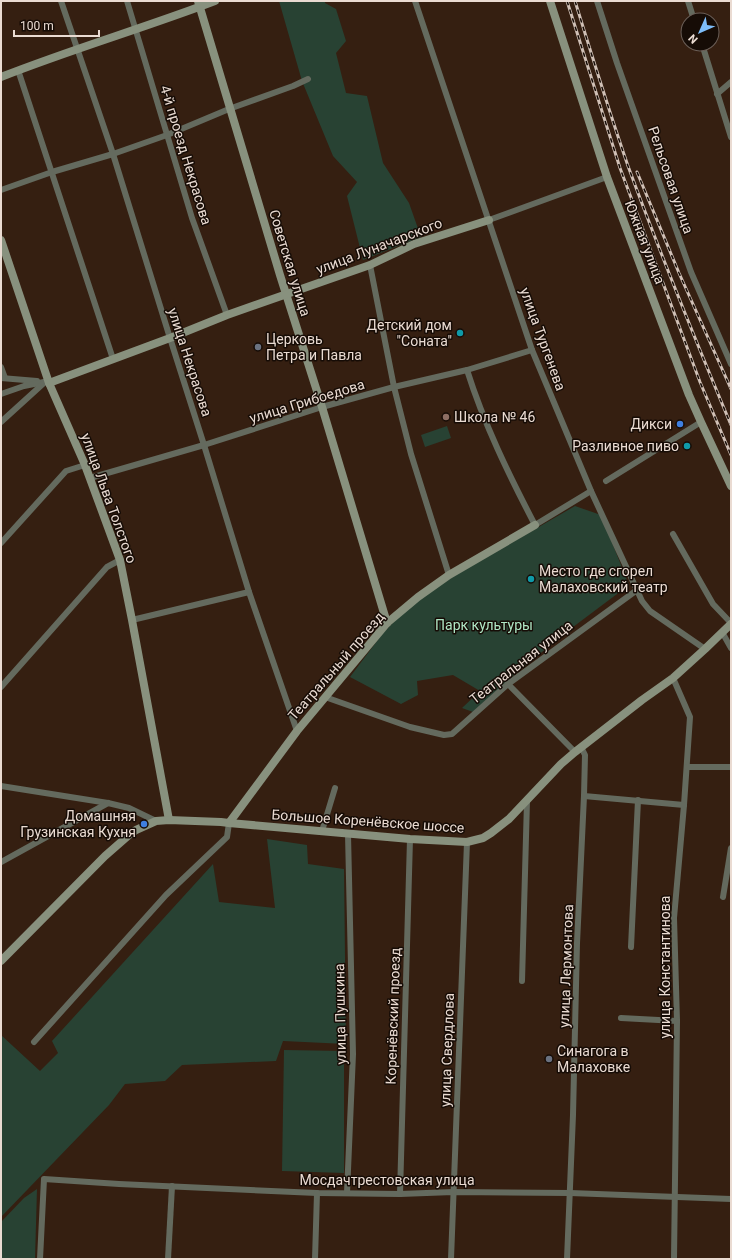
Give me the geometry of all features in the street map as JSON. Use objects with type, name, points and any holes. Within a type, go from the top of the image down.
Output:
[{"type":"street","name":"улица Некрасова","points":[[61,1],[113,154],[249,592],[297,731]]},
{"type":"street","name":"4-й проезд Некрасова","points":[[127,1],[192,218],[227,315]]},
{"type":"street","points":[[1,77],[77,49],[136,30],[198,4],[215,1]]},
{"type":"street","name":"улица Тургенева","points":[[415,1],[532,350],[591,490],[642,601],[650,611],[705,649]]},
{"type":"street","name":"Южная улица","points":[[550,1],[607,177],[681,373],[701,422],[731,486]]},
{"type":"street","name":"Рельсовая улица","points":[[597,1],[617,64],[691,272],[731,364]]},
{"type":"street","points":[[688,1],[691,12]]},
{"type":"street","name":"Советская улица","points":[[198,4],[285,294],[322,407],[387,623]]},
{"type":"street","points":[[704,52],[731,137]]},
{"type":"street","points":[[18,70],[113,359]]},
{"type":"street","points":[[1,190],[167,135],[229,109],[293,86],[308,79]]},
{"type":"street","points":[[717,94],[731,82]]},
{"type":"street","name":"улица Луначарского","points":[[47,382],[170,338],[227,315],[370,265],[414,244],[489,220],[607,177]]},
{"type":"street","name":"улица Льва Толстого","points":[[1,240],[47,382],[85,465],[120,560],[169,820]]},
{"type":"street","points":[[370,265],[394,387],[411,454],[449,575]]},
{"type":"street","name":"улица Грибоедова","points":[[90,478],[204,445],[322,407],[394,387],[467,370],[532,350]]},
{"type":"street","points":[[1,367],[3,378],[47,382]]},
{"type":"street","points":[[467,370],[475,395],[502,459],[535,525]]},
{"type":"street","points":[[1,394],[24,386],[47,382]]},
{"type":"street","points":[[1,422],[47,382]]},
{"type":"street","points":[[606,481],[701,422]]},
{"type":"street","points":[[1,543],[66,471],[85,465]]},
{"type":"street","name":"Театральный проезд","points":[[229,823],[297,731],[387,623],[418,597],[449,575],[535,525],[591,490]]},
{"type":"street","points":[[673,534],[713,604],[731,623]]},
{"type":"street","points":[[1,687],[107,567],[120,560]]},
{"type":"street","name":"Театральная улица","points":[[326,697],[426,732],[444,735],[452,734],[508,684],[637,590]]},
{"type":"street","points":[[132,620],[249,592]]},
{"type":"street","name":"Большое Коренёвское шоссе","points":[[1,961],[105,856],[136,830],[156,821],[221,822],[348,834],[467,842],[483,838],[509,819],[561,764],[642,700],[673,678],[731,623]]},
{"type":"street","points":[[722,632],[731,648]]},
{"type":"street","name":"улица Константинова","points":[[673,678],[690,716],[674,918],[677,1021],[676,1197],[674,1259]]},
{"type":"street","points":[[508,684],[578,750]]},
{"type":"street","name":"улица Лермонтова","points":[[567,1259],[575,1057],[577,943],[585,755],[578,750]]},
{"type":"street","points":[[687,767],[731,767]]},
{"type":"street","points":[[1,786],[108,803],[129,808],[156,821]]},
{"type":"street","points":[[322,831],[335,788]]},
{"type":"street","points":[[584,796],[684,805]]},
{"type":"street","points":[[631,947],[638,800]]},
{"type":"street","points":[[522,981],[526,801]]},
{"type":"street","points":[[1,862],[108,803]]},
{"type":"street","points":[[34,1042],[166,895],[227,837],[229,823]]},
{"type":"street","name":"улица Пушкина","points":[[347,1193],[353,1060],[348,834]]},
{"type":"street","name":"Коренёвский проезд","points":[[400,1194],[410,839]]},
{"type":"street","name":"улица Свердлова","points":[[452,1259],[453,1192],[467,842]]},
{"type":"street","points":[[723,897],[731,848]]},
{"type":"street","points":[[621,1018],[677,1021]]},
{"type":"street","name":"Мосдачтрестовская улица","points":[[40,1259],[44,1179],[317,1193],[570,1193],[731,1199]]},
{"type":"street","points":[[168,1259],[172,1186]]},
{"type":"street","points":[[315,1259],[317,1193]]},
{"type":"green space","points":[[279,1],[325,1],[325,3],[336,9],[346,41],[336,53],[346,93],[367,96],[383,163],[409,203],[421,237],[363,260],[347,196],[357,182],[333,156],[302,81]]},
{"type":"green space","points":[[447,426],[451,438],[425,447],[421,435]]},
{"type":"green space","name":"Парк культуры","points":[[575,506],[601,515],[629,585],[565,633],[513,676],[473,712],[462,708],[480,691],[453,675],[417,681],[418,695],[401,704],[350,677],[383,633],[411,604],[454,576]]},
{"type":"green space","points":[[267,839],[307,845],[308,864],[344,869],[346,1044],[283,1041],[276,1061],[182,1065],[165,1081],[125,1084],[109,1105],[1,1217],[1,1035],[40,1071],[58,1053],[52,1041],[213,864],[219,902],[275,908]]},
{"type":"green space","points":[[284,1050],[344,1051],[344,1173],[282,1171]]},
{"type":"green space","points":[[37,1189],[35,1259],[1,1259],[1,1222],[24,1198]]},
{"type":"railway","points":[[567,1],[620,168],[700,382],[731,455]]},
{"type":"railway","points":[[575,1],[628,166],[678,296],[731,425]]},
{"type":"railway","points":[[637,172],[679,273],[731,389]]},
{"type":"place","name":"Детский дом \"Соната\"","points":[[460,333]]},
{"type":"place","name":"Церковь Петра и Павла","points":[[258,347]]},
{"type":"place","name":"Школа № 46","points":[[446,417]]},
{"type":"place","name":"Дикси","points":[[680,424]]},
{"type":"place","name":"Разливное пиво","points":[[687,446]]},
{"type":"place","name":"Место где сгорел Малаховский театр","points":[[531,579]]},
{"type":"place","name":"Домашняя Грузинская Кухня","points":[[144,824]]},
{"type":"place","name":"Синагога в Малаховке","points":[[549,1059]]}]
